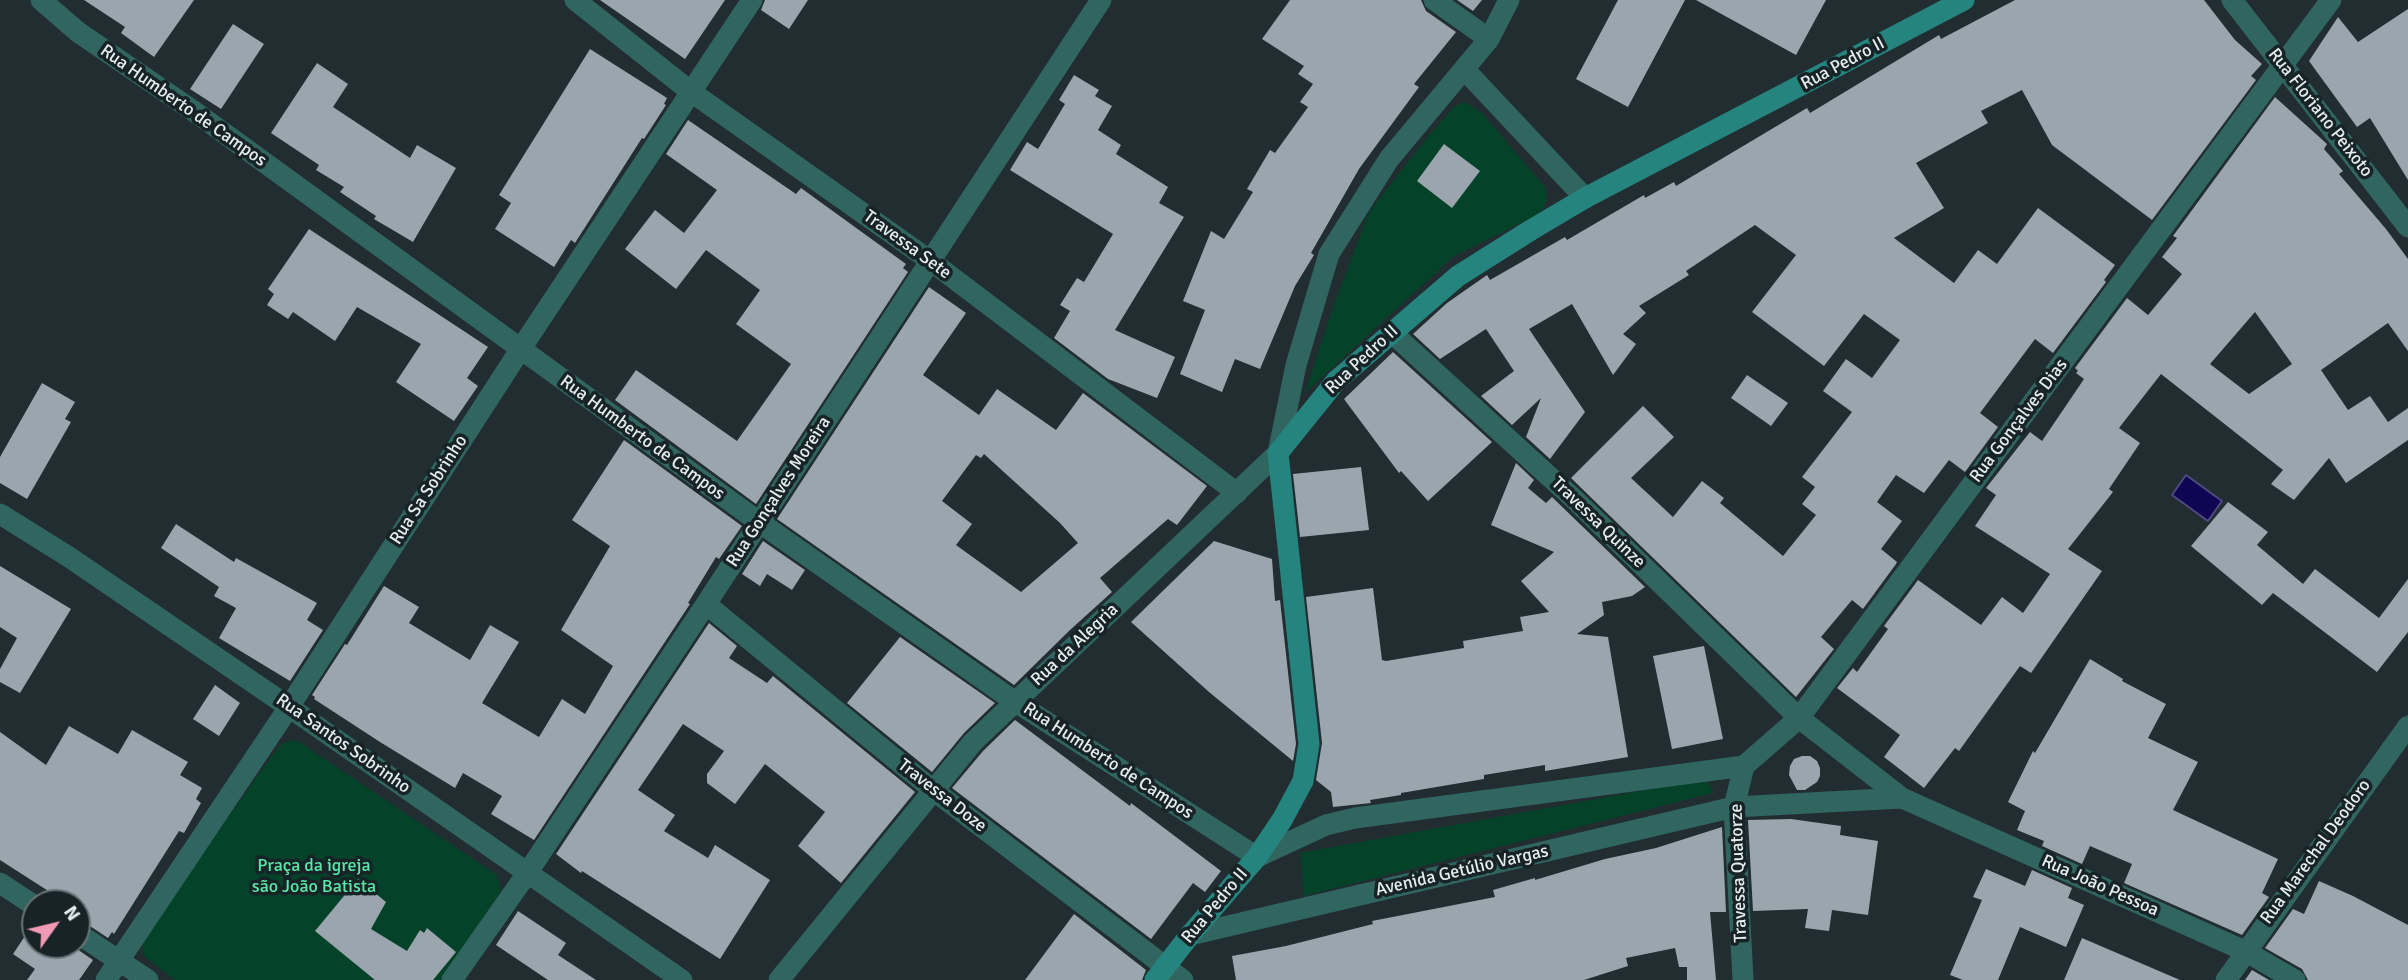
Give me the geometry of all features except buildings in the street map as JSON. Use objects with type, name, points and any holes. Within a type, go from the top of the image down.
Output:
[{"type":"street","name":"Rua Humberto de Campos","points":[[41,0],[78,32],[195,112],[759,522],[1014,701],[1257,857]]},
{"type":"street","name":"Travessa Sete","points":[[575,0],[690,92],[932,262],[1237,493]]},
{"type":"street","name":"Rua Sa Sobrinho","points":[[106,980],[289,707],[520,350],[752,0]]},
{"type":"street","name":"Rua Gonçalves Moreira","points":[[452,980],[528,872],[706,604],[1101,0]]},
{"type":"street","points":[[1434,0],[1489,39]]},
{"type":"street","points":[[1278,453],[1296,365],[1329,254],[1389,159],[1489,39],[1509,0]]},
{"type":"street","name":"Rua Pedro II","points":[[1160,973],[1257,857],[1303,782],[1309,744],[1278,453],[1336,381],[1458,276],[1585,198],[1964,0]]},
{"type":"street","name":"Rua Floriano Peixoto","points":[[2232,0],[2408,227]]},
{"type":"street","name":"Rua Gonçalves Dias","points":[[1744,766],[1799,718],[2331,0]]},
{"type":"street","points":[[1465,70],[1585,198]]},
{"type":"street","name":"Travessa Quinze","points":[[1391,332],[1574,499],[1799,718]]},
{"type":"street","name":"Rua da Alegria","points":[[779,980],[973,742],[1278,453]]},
{"type":"street","name":"Rua Santos Sobrinho","points":[[0,514],[289,707],[682,980]]},
{"type":"street","name":"Travessa Doze","points":[[706,604],[1160,973],[1183,980]]},
{"type":"street","name":"Rua João Pessoa","points":[[1799,718],[1902,798],[2245,951],[2295,980]]},
{"type":"street","name":"Rua Marechal Deodoro","points":[[2226,980],[2408,726]]},
{"type":"street","points":[[1257,857],[1326,825],[1355,818],[1744,766]]},
{"type":"street","name":"Travessa Quatorze","points":[[1743,980],[1734,807],[1744,766]]},
{"type":"street","name":"Rua João Pessoa","points":[[1734,807],[1902,798]]},
{"type":"street","name":"Avenida Getúlio Vargas","points":[[1190,934],[1734,807]]},
{"type":"street","points":[[0,883],[21,897]]},
{"type":"street","points":[[91,942],[148,980]]},
{"type":"green space","points":[[1465,102],[1482,113],[1546,188],[1544,209],[1454,256],[1305,393],[1332,310],[1369,212],[1425,140],[1455,106]]},
{"type":"green space","name":"Praça da igreja são João Batista","points":[[291,740],[301,743],[497,875],[501,890],[498,896],[441,980],[175,980],[145,957],[142,948],[146,933],[271,757],[282,744]]},
{"type":"green space","points":[[1707,779],[1713,793],[1304,896],[1300,853]]},
{"type":"shaded area","points":[[2186,475],[2222,501],[2208,521],[2172,495]]}]
